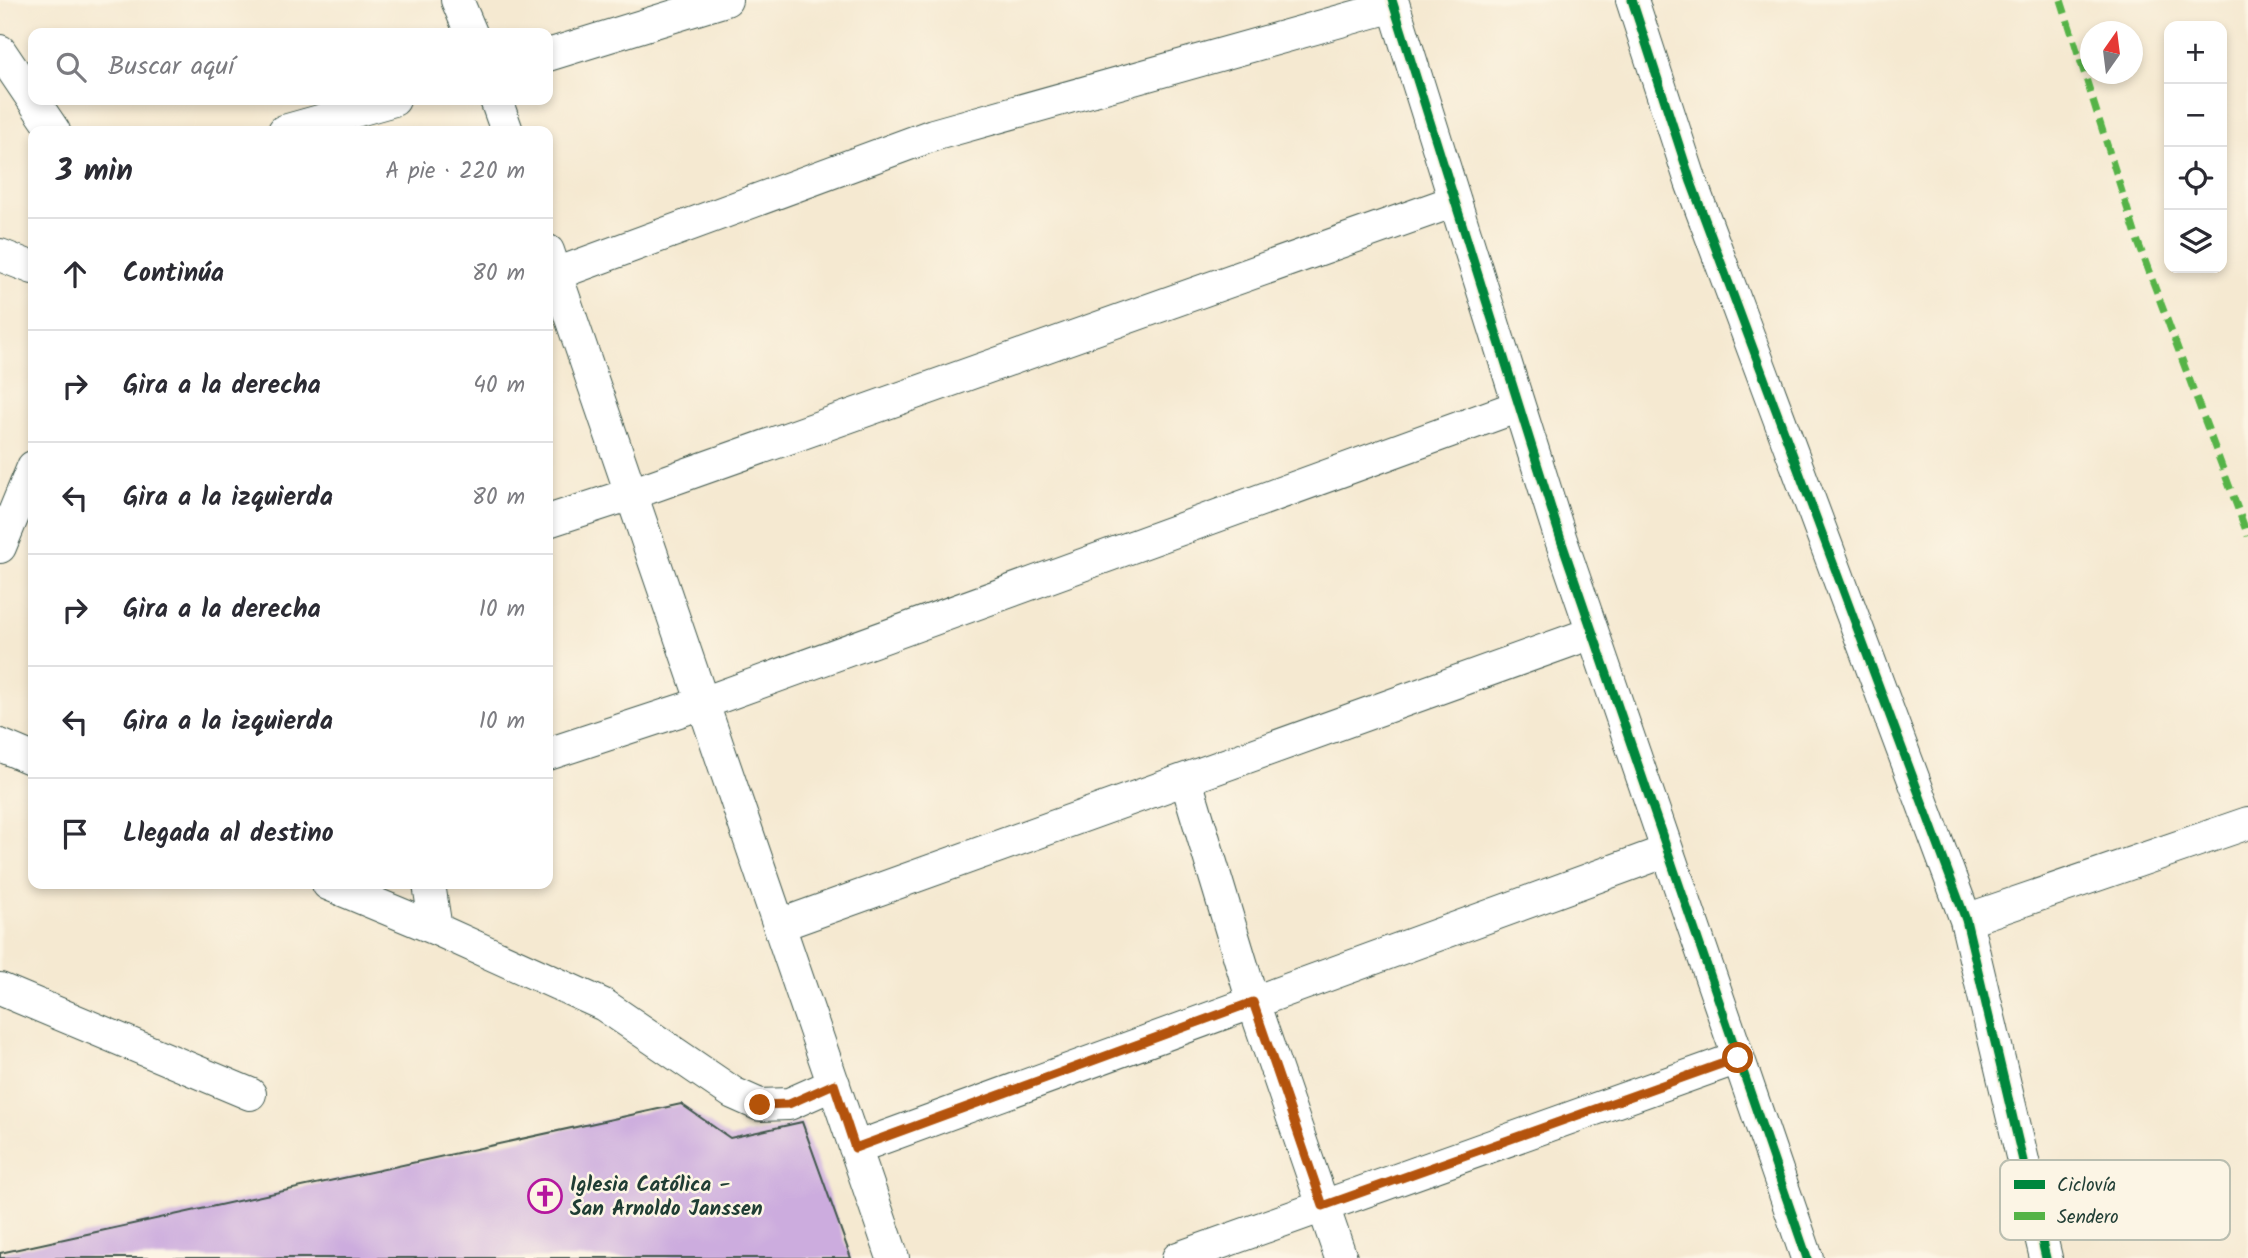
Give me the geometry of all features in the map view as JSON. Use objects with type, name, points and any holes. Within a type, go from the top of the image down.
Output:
[{"type":"street","points":[[457,0],[469,28]]},
{"type":"street","points":[[553,53],[726,0]]},
{"type":"street","points":[[1632,0],[1691,182],[1966,920],[2023,1160]]},
{"type":"street","points":[[553,266],[933,135],[1393,3],[1592,633],[1807,1258]]},
{"type":"street","points":[[0,51],[28,92]]},
{"type":"street","points":[[36,105],[51,126]]},
{"type":"street","points":[[302,126],[376,105]]},
{"type":"street","points":[[498,105],[505,126]]},
{"type":"street","points":[[553,518],[631,494],[1455,201]]},
{"type":"street","points":[[0,255],[28,266]]},
{"type":"street","points":[[553,275],[894,1258]]},
{"type":"street","points":[[553,752],[703,703],[1519,406]]},
{"type":"street","points":[[0,547],[28,480]]},
{"type":"street","points":[[779,925],[1592,633]]},
{"type":"street","points":[[0,745],[28,757]]},
{"type":"street","points":[[1186,780],[1253,1002],[1341,1258]]},
{"type":"street","points":[[1966,920],[2248,823]]},
{"type":"street","points":[[855,1148],[1667,851]]},
{"type":"street","points":[[340,889],[604,1005],[733,1093],[760,1105],[789,1104],[834,1084]]},
{"type":"street","points":[[430,889],[436,929]]},
{"type":"street","points":[[0,989],[250,1094]]},
{"type":"street","points":[[1178,1258],[1738,1058]]},
{"type":"street","points":[[2042,1240],[2046,1258]]},
{"type":"building","name":"Iglesia Católica - San Arnoldo Janssen","points":[[681,1104],[730,1138],[802,1122],[851,1258],[0,1258],[0,1253]]},
{"type":"marked path","points":[[2061,0],[2138,242],[2248,536]]},
{"type":"cycle path","points":[[1392,0],[1561,540],[1807,1258]]},
{"type":"cycle path","points":[[1632,0],[1691,182],[1966,920],[2023,1160]]},
{"type":"cycle path","points":[[2042,1240],[2046,1258]]},
{"type":"place","name":"Iglesia Católica - San Arnoldo Janssen","points":[[545,1196]]},
{"type":"route","points":[[760,1105],[789,1104],[834,1084],[855,1148],[1253,1002],[1323,1206],[1738,1058]]}]
